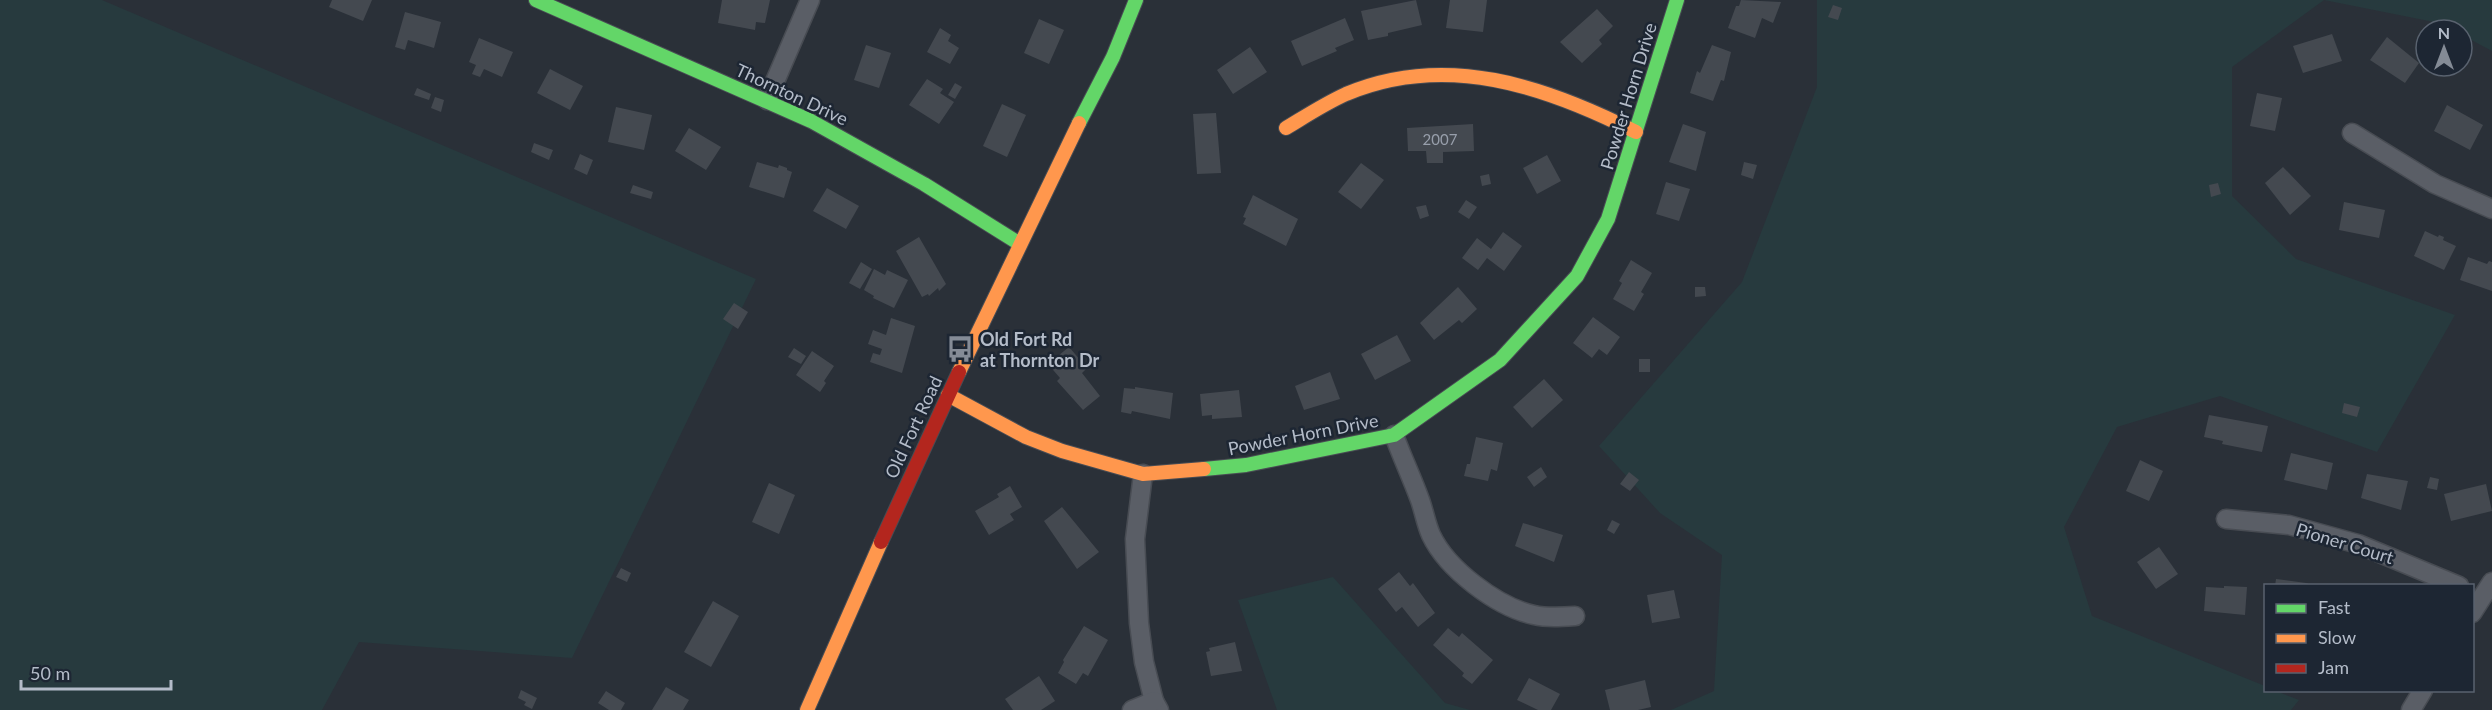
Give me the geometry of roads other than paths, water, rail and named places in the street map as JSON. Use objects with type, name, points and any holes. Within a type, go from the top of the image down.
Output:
[{"type":"street","name":"Thornton Drive","points":[[536,0],[767,100],[877,156],[1020,244]]},
{"type":"street","points":[[767,100],[810,0]]},
{"type":"street","name":"Old Fort Road","points":[[807,710],[915,464],[1054,171],[1113,57],[1136,0]]},
{"type":"street","name":"Powder Horn Drive","points":[[948,395],[1026,437],[1062,451],[1143,474],[1246,465],[1394,435],[1500,360],[1577,276],[1608,219],[1677,0]]},
{"type":"street","points":[[1286,128],[1321,106],[1356,91],[1408,77],[1447,75],[1488,79],[1547,92],[1586,107],[1636,132]]},
{"type":"street","points":[[2352,133],[2435,184],[2492,209]]},
{"type":"street","points":[[1394,435],[1431,535],[1440,550],[1467,578],[1487,595],[1533,615],[1575,616]]},
{"type":"street","points":[[1132,710],[1156,706],[1144,662],[1139,623],[1135,539],[1143,474]]},
{"type":"street","name":"Pioner Court","points":[[2226,519],[2289,525],[2358,544],[2457,584]]},
{"type":"street","points":[[2474,608],[2482,590]]},
{"type":"street","points":[[2411,710],[2422,692]]},
{"type":"place","name":"Old Fort Rd at Thornton Dr","points":[[960,349]]}]
